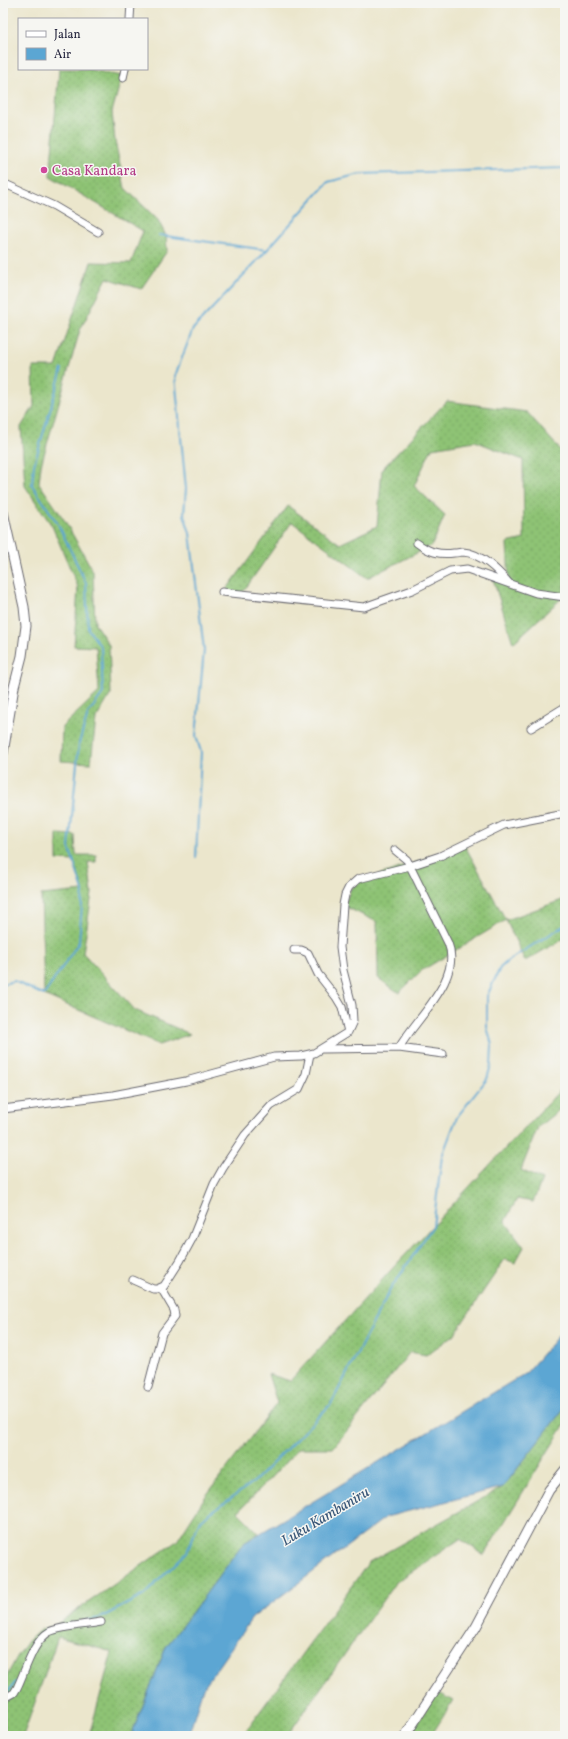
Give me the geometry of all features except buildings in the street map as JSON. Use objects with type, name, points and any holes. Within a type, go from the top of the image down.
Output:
[{"type":"street","points":[[130,18],[131,3]]},
{"type":"street","points":[[123,78],[125,70]]},
{"type":"street","points":[[3,183],[54,206],[98,232]]},
{"type":"street","points":[[3,512],[4,527],[24,607],[26,626],[22,656],[14,687],[3,753]]},
{"type":"street","points":[[417,543],[436,554],[463,552],[473,554],[496,569],[511,584]]},
{"type":"street","points":[[222,592],[364,606],[401,594],[450,571],[467,569],[536,593],[565,597]]},
{"type":"street","points":[[531,728],[565,707]]},
{"type":"street","points":[[3,1109],[113,1095],[186,1081],[274,1057],[301,1056],[321,1049],[348,1032],[353,1021],[350,993],[343,970],[340,947],[345,895],[349,888],[358,880],[440,856],[464,846],[504,824],[565,813]]},
{"type":"street","points":[[395,850],[407,860],[452,952],[452,960],[444,984],[406,1035],[399,1048]]},
{"type":"street","points":[[294,950],[301,950],[308,953],[318,974],[342,1007],[348,1032]]},
{"type":"street","points":[[321,1049],[399,1048],[443,1054]]},
{"type":"street","points":[[133,1280],[153,1289],[161,1288],[180,1261],[192,1239],[214,1184],[223,1168],[245,1135],[271,1106],[299,1089],[306,1074],[310,1054]]},
{"type":"street","points":[[148,1387],[162,1333],[175,1316],[174,1310],[161,1288]]},
{"type":"street","points":[[405,1736],[473,1632],[550,1490],[565,1470]]},
{"type":"street","points":[[3,1699],[14,1693],[36,1644],[45,1635],[53,1631],[101,1622]]},
{"type":"green space","points":[[59,70],[91,70],[122,76],[112,112],[115,141],[125,188],[158,220],[166,236],[167,251],[141,289],[107,278],[80,330],[41,465],[39,483],[65,521],[93,571],[95,624],[109,645],[111,694],[96,719],[91,763],[61,761],[62,727],[99,692],[96,647],[74,646],[78,587],[52,526],[25,486],[21,427],[34,406],[33,367],[56,367],[91,262],[131,263],[143,231],[50,176]]},
{"type":"green space","points":[[447,401],[527,412],[563,453],[565,452],[565,580],[563,597],[513,643],[493,579],[509,584],[507,543],[524,539],[523,460],[475,441],[432,448],[414,486],[445,515],[432,545],[367,578],[292,522],[241,595],[224,593],[288,506],[340,544],[377,526],[382,469]]},
{"type":"green space","points":[[57,834],[75,835],[76,855],[96,855],[96,862],[88,862],[92,893],[83,953],[135,1010],[190,1034],[159,1045],[44,995],[41,895],[83,891],[73,861],[57,860]]},
{"type":"green space","points":[[465,846],[506,920],[421,971],[399,993],[378,978],[377,922],[344,906],[351,888],[361,881]]},
{"type":"green space","points":[[565,899],[565,938],[525,961],[506,920]]},
{"type":"green space","points":[[565,1085],[565,1105],[538,1127],[521,1170],[542,1180],[533,1202],[517,1199],[505,1221],[524,1247],[515,1263],[505,1259],[454,1335],[426,1355],[410,1352],[333,1448],[299,1448],[238,1512],[259,1533],[244,1543],[166,1647],[131,1736],[89,1736],[112,1652],[58,1637],[23,1736],[3,1736],[3,1683],[17,1657],[29,1640],[41,1629],[54,1626],[177,1541],[205,1497],[277,1403],[268,1374],[290,1381],[391,1270]]},
{"type":"green space","points":[[565,1407],[565,1424],[484,1555],[460,1539],[395,1583],[287,1736],[242,1736],[369,1562],[503,1487]]},
{"type":"green space","points":[[436,1692],[453,1701],[431,1736],[409,1736]]},
{"type":"water","name":"Luku Kambaniru","points":[[565,1328],[565,1407],[503,1487],[386,1517],[252,1618],[203,1688],[188,1736],[131,1736],[166,1647],[244,1543],[526,1373]]},
{"type":"waterway","points":[[196,857],[201,752],[196,736],[204,650],[190,533],[184,514],[186,489],[175,376],[193,329],[328,182],[360,174],[565,168]]},
{"type":"waterway","points":[[159,235],[267,250]]},
{"type":"waterway","points":[[3,984],[14,981],[44,995],[79,942],[83,891],[69,847],[79,743],[88,714],[103,693],[101,647],[88,629],[86,583],[58,524],[32,485],[34,465],[62,369]]},
{"type":"waterway","points":[[85,1621],[100,1618],[144,1595],[187,1552],[200,1520],[255,1481],[331,1404],[390,1290],[433,1226],[442,1156],[457,1117],[487,1079],[491,1065],[492,1045],[487,1027],[487,996],[500,968],[509,960],[565,925]]},
{"type":"waterway","points":[[3,1695],[7,1693],[16,1682]]},
{"type":"place","name":"Casa Kandara","points":[[44,170]]}]
